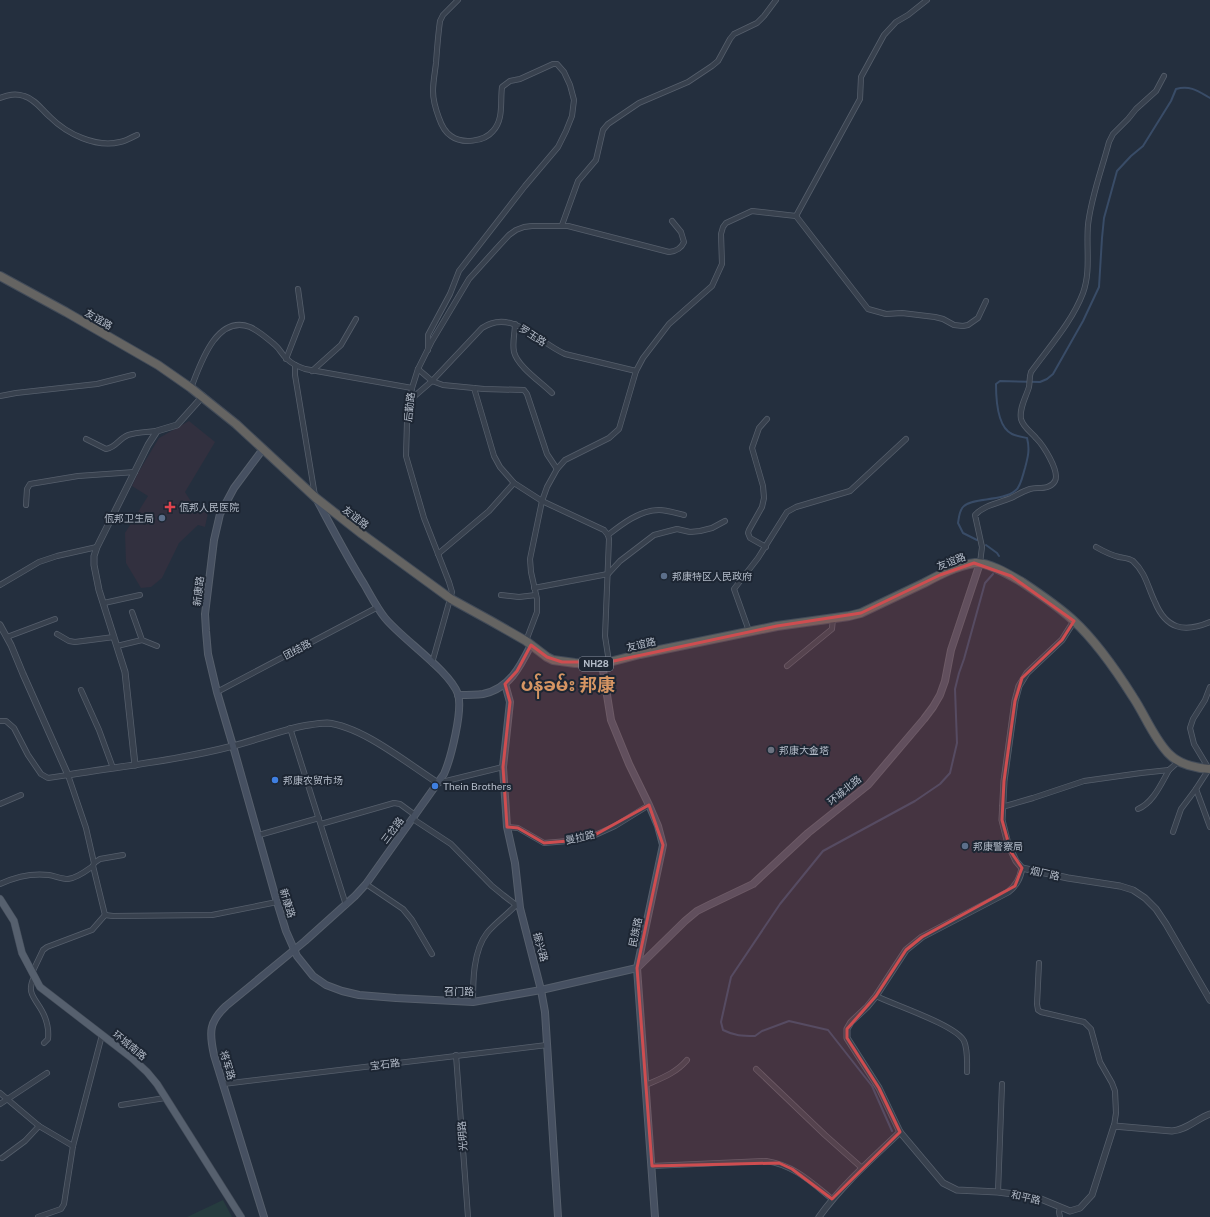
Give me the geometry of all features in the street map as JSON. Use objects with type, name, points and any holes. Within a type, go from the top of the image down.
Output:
[{"type":"highway","name":"友谊路","points":[[0,276],[158,365],[203,396],[236,424],[316,498],[362,534],[451,599],[491,620],[528,643],[547,657],[562,662],[589,664],[605,663],[749,631],[861,613],[940,575],[960,567],[980,563],[1011,576],[1039,593],[1074,621],[1111,664],[1160,743],[1169,754],[1179,762],[1193,767],[1210,769]]},
{"type":"main road","name":"新康路","points":[[263,449],[234,488],[220,514],[214,540],[205,614],[208,654],[217,692],[277,902],[294,950]]},
{"type":"main road","points":[[316,498],[350,561],[378,607],[391,625],[443,673],[458,695],[482,694],[495,690],[505,684],[517,671],[528,643]]},
{"type":"main road","name":"环城北路","points":[[638,968],[697,911],[753,884],[808,833],[858,794],[868,785],[924,719],[933,707],[945,681],[951,650],[980,563]]},
{"type":"main road","name":"民族路","points":[[605,663],[611,720],[629,764],[650,805],[658,826],[663,846],[638,968],[655,1217]]},
{"type":"main road","name":"振兴路","points":[[505,684],[510,702],[503,767],[507,827],[515,864],[518,906],[541,990],[545,1012],[558,1217]]},
{"type":"main road","name":"三岔路","points":[[294,950],[346,905],[366,884],[444,774],[449,763],[457,728],[458,695]]},
{"type":"main road","name":"环城南路","points":[[0,899],[14,921],[22,953],[40,987],[102,1034],[147,1072],[157,1084],[241,1217]]},
{"type":"main road","name":"召门路","points":[[294,950],[313,976],[326,985],[342,991],[396,998],[473,1002],[541,990],[638,968]]},
{"type":"main road","name":"将军路","points":[[264,1217],[212,1044],[212,1025],[215,1018],[226,1006],[294,950]]},
{"type":"street","points":[[428,350],[428,335],[450,294],[459,272],[525,186],[558,147],[572,116],[574,100],[570,85],[564,72],[557,64],[553,64],[520,79],[510,81],[502,87],[499,120],[490,134],[479,139],[469,141],[459,140],[450,136],[439,119],[433,92],[440,21],[443,15],[458,0]]},
{"type":"street","points":[[562,225],[578,181],[596,160],[603,130],[608,124],[639,103],[688,82],[712,66],[720,57],[734,34],[762,19],[776,0]]},
{"type":"street","points":[[796,216],[860,99],[861,77],[884,35],[896,22],[908,15],[927,0]]},
{"type":"street","points":[[980,563],[982,547],[975,515],[980,509],[1009,499],[1030,489],[1049,487],[1055,482],[1055,472],[1046,452],[1036,438],[1026,429],[1021,420],[1022,407],[1029,385],[1029,378],[1031,372],[1066,325],[1083,293],[1088,267],[1088,227],[1090,214],[1109,142],[1113,134],[1136,109],[1156,91],[1164,76]]},
{"type":"street","points":[[0,98],[13,94],[24,96],[33,100],[64,129],[89,140],[103,143],[120,142],[137,135]]},
{"type":"street","points":[[528,643],[536,612],[536,595],[530,559],[542,501],[547,487],[557,469],[565,460],[609,438],[619,429],[636,371],[643,358],[669,324],[712,286],[722,264],[721,234],[726,223],[752,211],[796,216],[868,310],[886,314],[902,313],[934,317],[943,319],[954,325],[962,326],[968,325],[978,318],[986,301]]},
{"type":"street","points":[[412,388],[418,369],[432,341],[469,279],[478,267],[509,235],[524,227],[562,225],[579,228],[669,252],[679,250],[684,242],[682,232],[672,221]]},
{"type":"street","points":[[286,358],[302,318],[298,289]]},
{"type":"street","points":[[312,370],[341,345],[356,320]]},
{"type":"street","name":"罗玉路","points":[[410,400],[432,381],[482,328],[496,322],[515,324],[551,347],[565,354],[636,371]]},
{"type":"street","points":[[515,324],[514,348],[519,363],[552,392]]},
{"type":"street","name":"后勤路","points":[[191,388],[208,349],[220,332],[226,328],[241,326],[250,327],[276,346],[286,358],[295,365],[312,370],[412,388],[407,422],[406,456],[424,518],[451,587],[451,599],[432,663]]},
{"type":"street","points":[[295,365],[295,375],[311,464],[312,483],[316,498]]},
{"type":"street","points":[[418,369],[432,381],[443,385],[524,390],[526,392],[547,454],[557,469]]},
{"type":"street","points":[[0,396],[97,384],[133,375]]},
{"type":"street","points":[[474,388],[494,456],[500,467],[514,483],[542,501],[604,530],[608,535],[605,663]]},
{"type":"street","points":[[86,439],[106,449],[113,448],[120,440],[129,435],[157,431],[177,425],[203,396]]},
{"type":"street","points":[[766,547],[750,538],[748,533],[762,507],[764,498],[763,486],[752,448],[759,428],[767,419]]},
{"type":"street","points":[[135,765],[125,672],[99,590],[94,565],[94,556],[97,547],[148,445],[157,431]]},
{"type":"street","points":[[749,631],[734,589],[766,547],[787,512],[796,507],[850,491],[906,439]]},
{"type":"street","points":[[26,505],[27,489],[30,484],[78,476],[135,472]]},
{"type":"street","points":[[438,554],[489,511],[514,483]]},
{"type":"street","points":[[608,535],[623,523],[639,514],[658,510],[684,515]]},
{"type":"street","points":[[534,588],[608,574],[620,561],[654,535],[677,529],[690,532],[700,531],[712,528],[725,521]]},
{"type":"street","points":[[0,585],[39,562],[57,556],[97,547]]},
{"type":"street","points":[[1096,547],[1109,554],[1132,560],[1148,582],[1159,612],[1175,626],[1180,628],[1190,628],[1210,622]]},
{"type":"street","points":[[104,604],[140,594]]},
{"type":"street","points":[[501,595],[519,597],[536,595]]},
{"type":"street","name":"团结路","points":[[217,692],[378,607]]},
{"type":"street","points":[[132,612],[142,640]]},
{"type":"street","points":[[787,666],[832,629],[833,618]]},
{"type":"street","points":[[7,637],[55,619]]},
{"type":"street","name":"烟厂路","points":[[1074,621],[1062,640],[1027,673],[1019,686],[1015,701],[1002,806],[1002,820],[1011,852],[1022,868],[1068,878],[1120,886],[1133,890],[1145,898],[1156,909],[1166,924],[1210,1000]]},
{"type":"street","points":[[0,625],[7,637],[68,775],[86,828],[105,915]]},
{"type":"street","points":[[57,634],[69,641],[75,642],[114,637]]},
{"type":"street","points":[[117,646],[142,640],[157,646]]},
{"type":"street","points":[[1173,832],[1181,809],[1210,769],[1194,744],[1190,728],[1193,719],[1208,701],[1210,687]]},
{"type":"street","points":[[81,690],[99,730],[113,768]]},
{"type":"street","points":[[0,721],[6,721],[14,728],[41,774],[48,778],[135,765],[233,746],[290,728],[326,723],[369,738],[438,783],[503,767]]},
{"type":"street","points":[[290,728],[346,905]]},
{"type":"street","points":[[1138,809],[1145,806],[1150,801],[1169,770],[1179,762]]},
{"type":"street","points":[[1002,806],[1033,798],[1084,781],[1169,770]]},
{"type":"street","points":[[1196,789],[1210,827]]},
{"type":"street","points":[[0,804],[21,794]]},
{"type":"street","points":[[321,824],[394,803],[400,804],[414,817],[451,844],[492,886],[518,906],[486,934],[479,949],[472,978],[473,1002]]},
{"type":"street","name":"曼拉路","points":[[507,827],[518,828],[544,843],[568,841],[593,836],[614,826],[650,805]]},
{"type":"street","points":[[259,836],[319,818]]},
{"type":"street","points":[[0,884],[12,878],[30,875],[48,875],[67,879],[82,874],[100,859],[123,855]]},
{"type":"street","name":"和平路","points":[[1022,868],[1020,878],[1015,886],[1008,892],[922,937],[906,950],[876,996],[851,1022],[847,1029],[847,1038],[879,1088],[900,1132],[943,1183],[957,1190],[998,1192],[1036,1197],[1060,1208],[1070,1211],[1077,1210],[1084,1205],[1092,1195],[1114,1126]]},
{"type":"street","points":[[366,884],[403,909],[412,920],[432,954]]},
{"type":"street","points":[[105,915],[212,915],[277,902]]},
{"type":"street","points":[[44,1043],[48,1039],[49,1032],[42,1011],[32,993],[30,985],[43,950],[47,947],[92,930],[105,915]]},
{"type":"street","points":[[1039,963],[1038,1010],[1084,1022],[1089,1026],[1100,1062],[1115,1091],[1116,1113],[1114,1126],[1172,1132],[1184,1129],[1210,1114]]},
{"type":"street","points":[[876,996],[894,1005],[927,1017],[962,1037],[966,1046],[967,1072]]},
{"type":"street","points":[[38,1217],[60,1209],[64,1204],[73,1146],[102,1034]]},
{"type":"street","name":"宝石路","points":[[223,1084],[547,1045]]},
{"type":"street","name":"光明路","points":[[456,1055],[468,1217]]},
{"type":"street","points":[[646,1085],[671,1075],[687,1060]]},
{"type":"street","points":[[756,1069],[862,1168]]},
{"type":"street","points":[[0,1104],[47,1072]]},
{"type":"street","points":[[998,1192],[1002,1084]]},
{"type":"street","points":[[0,1093],[39,1126],[73,1146]]},
{"type":"street","points":[[121,1105],[165,1098]]},
{"type":"street","points":[[2,1158],[25,1141],[39,1126]]},
{"type":"street","points":[[819,1217],[832,1199],[900,1132]]},
{"type":"street","points":[[652,1166],[766,1161],[779,1163],[792,1168],[832,1199]]},
{"type":"street","points":[[1060,1208],[1060,1217]]},
{"type":"highlighted area","points":[[974,563],[1011,576],[1074,621],[1062,640],[1022,678],[1015,701],[1004,781],[1002,820],[1011,852],[1022,868],[1015,886],[922,937],[906,950],[876,996],[847,1029],[847,1038],[879,1088],[900,1132],[832,1199],[792,1169],[779,1163],[652,1166],[637,968],[663,845],[649,805],[593,836],[568,841],[544,843],[518,828],[507,827],[503,767],[510,702],[505,684],[517,671],[531,645],[547,657],[562,662],[609,662],[777,626],[861,613],[940,575]]},
{"type":"shaded area","name":"佤邦人民医院","points":[[189,421],[215,442],[185,492],[190,500],[208,513],[205,527],[198,525],[179,543],[162,578],[151,587],[141,588],[126,563],[125,533],[148,496],[132,486],[159,438]]},
{"type":"green space","points":[[223,1200],[232,1217],[187,1217]]},
{"type":"waterway","points":[[977,540],[963,533],[958,523],[961,510],[968,503],[1004,496],[1016,490],[1022,480],[1028,453],[1027,438],[1012,434],[1007,430],[1000,419],[996,397],[996,384],[1000,381],[1040,382],[1053,374],[1083,321],[1099,287],[1104,218],[1117,171],[1143,146],[1171,101],[1176,89],[1190,88],[1210,98]]},
{"type":"waterway","points":[[986,545],[999,556]]},
{"type":"waterway","points":[[892,1131],[872,1086],[828,1030],[789,1021],[762,1031],[755,1036],[742,1036],[723,1030],[721,1022],[731,977],[780,904],[823,851],[915,801],[940,784],[950,773],[957,743],[955,689],[985,583],[993,574]]},
{"type":"place","name":"佤邦人民医院","points":[[170,507]]},
{"type":"place","name":"佤邦卫生局","points":[[162,518]]},
{"type":"place","name":"邦康特区人民政府","points":[[664,576]]},
{"type":"place","name":"邦康大金塔","points":[[771,750]]},
{"type":"place","name":"邦康农贸市场","points":[[275,780]]},
{"type":"place","name":"Thein Brothers","points":[[435,786]]},
{"type":"place","name":"邦康警察局","points":[[965,846]]},
{"type":"district","name":"ပန်ခမ်း 邦康","points":[[568,685]]}]
